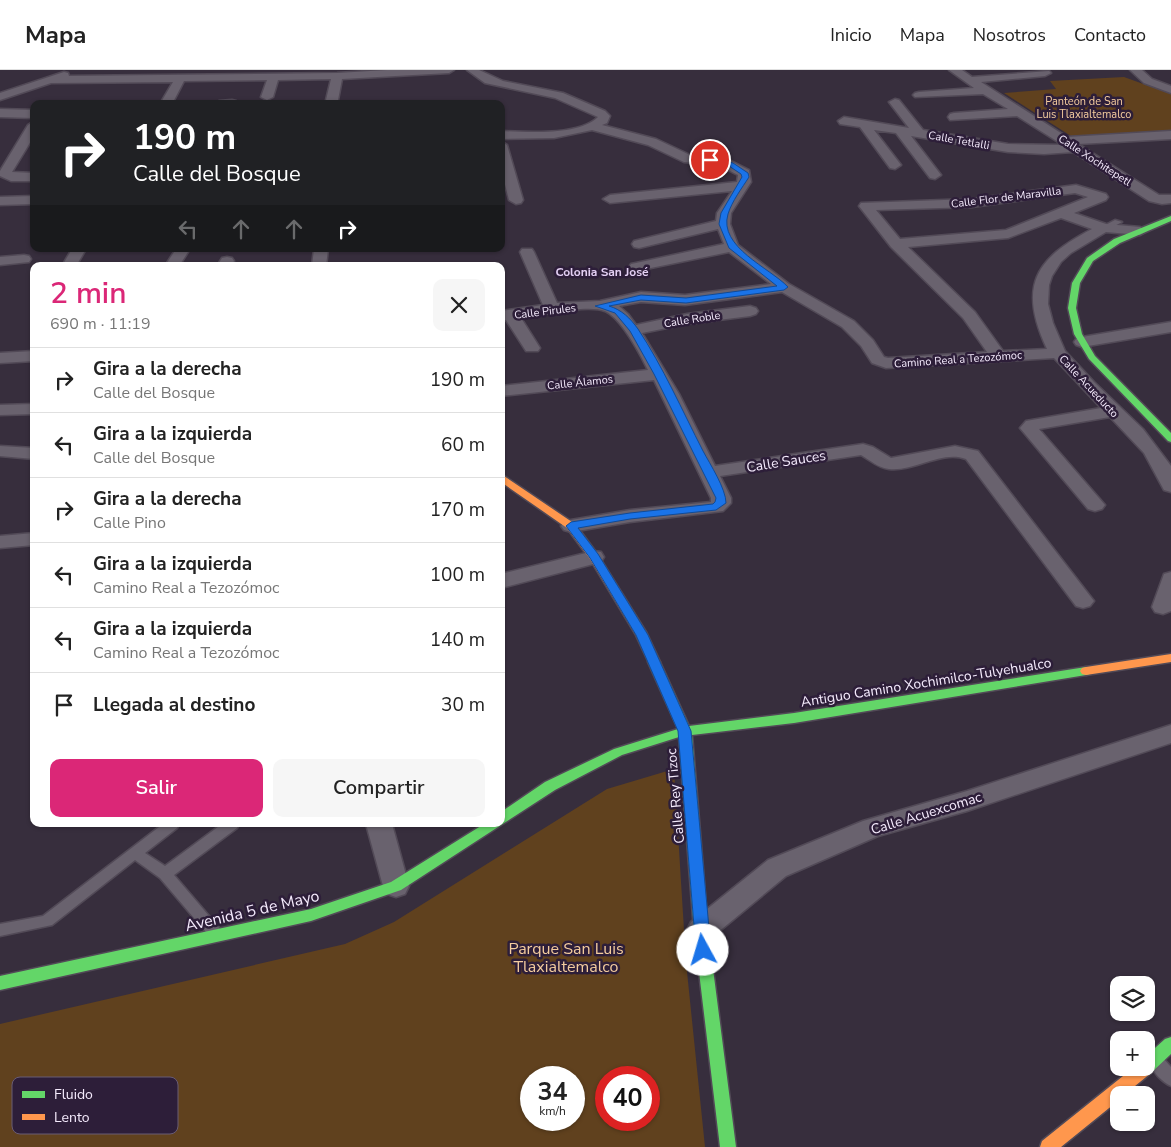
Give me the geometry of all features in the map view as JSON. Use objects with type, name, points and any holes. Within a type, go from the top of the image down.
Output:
[{"type":"street","points":[[0,97],[79,70]]},
{"type":"street","points":[[50,80],[274,78],[295,73],[337,76],[377,72],[449,70]]},
{"type":"street","points":[[472,70],[485,80],[497,84],[554,94],[601,113],[603,120],[591,126],[556,134],[505,135]]},
{"type":"street","name":"Calle Xochitepetl","points":[[954,70],[1154,198],[1166,199]]},
{"type":"street","points":[[1135,70],[1148,80],[1171,90]]},
{"type":"street","points":[[971,80],[1045,73]]},
{"type":"street","points":[[332,100],[337,76]]},
{"type":"street","points":[[267,97],[274,78]]},
{"type":"street","points":[[168,100],[179,80]]},
{"type":"street","points":[[0,86],[26,89]]},
{"type":"street","points":[[919,94],[986,90]]},
{"type":"street","points":[[896,102],[919,133]]},
{"type":"street","points":[[954,117],[1020,112]]},
{"type":"street","points":[[0,113],[30,114]]},
{"type":"street","name":"Calle Tetlalli","points":[[844,121],[1008,148],[1044,150],[1070,144],[1171,135]]},
{"type":"street","points":[[864,124],[895,165]]},
{"type":"street","points":[[591,126],[652,142],[688,159],[710,160],[731,164],[744,173],[744,182],[724,213],[723,224],[732,247],[636,267]]},
{"type":"street","points":[[899,129],[935,176]]},
{"type":"street","points":[[8,145],[28,143]]},
{"type":"street","points":[[28,143],[5,173],[7,176],[30,177]]},
{"type":"street","points":[[505,160],[516,200]]},
{"type":"street","points":[[610,200],[741,186]]},
{"type":"street","name":"Calle Flor de Maravilla","points":[[1076,189],[1101,197],[1061,213],[1008,234],[896,244],[866,206],[972,203],[1076,189]]},
{"type":"street","points":[[0,201],[30,200]]},
{"type":"street","name":"Calle Flor de Maravilla","points":[[1061,213],[1140,231]]},
{"type":"street","name":"Calle Acueducto","points":[[1171,218],[1107,247],[1090,260],[1076,280],[1070,301],[1074,321],[1090,356],[1171,439]]},
{"type":"street","points":[[639,244],[723,224]]},
{"type":"street","name":"Calle Acueducto","points":[[1111,225],[1064,251],[1055,260],[1046,274],[1038,295],[1042,318],[1058,353],[1147,446],[1160,463],[1171,486]]},
{"type":"street","points":[[896,244],[969,315],[998,356]]},
{"type":"street","name":"Camino Real a Tezozómoc","points":[[732,247],[784,287],[848,324],[868,343],[878,360],[886,363],[1058,353]]},
{"type":"street","points":[[175,262],[181,252]]},
{"type":"street","points":[[527,252],[552,308]]},
{"type":"street","points":[[0,261],[24,259]]},
{"type":"street","points":[[599,306],[641,297],[686,300],[784,287]]},
{"type":"street","name":"Calle Pirules","points":[[506,315],[552,308],[599,306],[618,312],[634,330]]},
{"type":"street","name":"Calle Roble","points":[[634,330],[687,319],[750,311]]},
{"type":"street","points":[[506,315],[532,348]]},
{"type":"street","points":[[1082,342],[1171,327]]},
{"type":"street","points":[[571,526],[630,516],[716,507],[721,503],[721,498],[709,472],[659,374],[634,330]]},
{"type":"street","points":[[0,358],[30,354]]},
{"type":"street","name":"Calle Álamos","points":[[505,391],[659,374]]},
{"type":"street","points":[[0,410],[30,408]]},
{"type":"street","points":[[1094,504],[1029,428],[1032,424],[1113,411]]},
{"type":"street","name":"Calle Sauces","points":[[709,472],[863,449],[869,451],[883,463],[890,464],[956,451],[968,452],[1083,601]]},
{"type":"street","points":[[0,451],[30,454]]},
{"type":"street","name":"Calle Rey Tizoc","points":[[505,480],[571,526],[594,556],[642,635],[685,731],[701,930],[728,1147]]},
{"type":"street","points":[[0,542],[30,539]]},
{"type":"street","points":[[505,580],[594,556]]},
{"type":"street","points":[[1164,607],[1171,579]]},
{"type":"street","name":"Antiguo Camino Xochimilco-Tulyehualco","points":[[685,731],[794,718],[1171,658]]},
{"type":"street","points":[[505,816],[550,786],[618,752],[685,731]]},
{"type":"street","name":"Calle Acuexcomac","points":[[701,930],[778,868],[872,828],[967,801],[1171,734]]},
{"type":"street","points":[[380,827],[396,886]]},
{"type":"street","name":"Avenida 5 de Mayo","points":[[0,983],[311,915],[396,886],[480,828]]},
{"type":"street","points":[[1155,1059],[1171,1044]]},
{"type":"street","points":[[1048,1147],[1135,1076]]},
{"type":"lane","points":[[0,930],[47,921],[168,827]]},
{"type":"lane","points":[[165,874],[228,827]]},
{"type":"lane","points":[[135,853],[165,874],[217,936]]},
{"type":"lane","points":[[1155,1069],[1171,1078]]},
{"type":"green space","name":"Panteón de San Luis Tlaxialtemalco","points":[[1124,77],[1171,94],[1171,131],[1071,136],[1004,93],[1056,89],[1050,81]]},
{"type":"green space","name":"Parque San Luis Tlaxialtemalco","points":[[674,769],[686,962],[705,1147],[0,1147],[0,1024],[345,944],[394,922],[607,789]]},
{"type":"traffic: fast","points":[[1171,218],[1117,241],[1090,260],[1076,283],[1072,308],[1078,334],[1092,357],[1171,439]]},
{"type":"traffic: fast","points":[[654,662],[685,731],[701,930],[728,1147]]},
{"type":"traffic: fast","points":[[505,816],[550,786],[618,752],[685,731],[794,718],[1086,671]]},
{"type":"traffic: fast","points":[[0,983],[311,915],[396,886],[489,827]]},
{"type":"traffic: fast","points":[[1155,1059],[1171,1044]]},
{"type":"traffic: slow","points":[[505,480],[571,526],[594,557],[642,635],[654,662]]},
{"type":"traffic: slow","points":[[1086,671],[1171,658]]},
{"type":"traffic: slow","points":[[1048,1147],[1135,1076]]},
{"type":"district","name":"Colonia San José","points":[[602,272]]},
{"type":"route","points":[[703,950],[685,731],[642,635],[594,556],[571,526],[630,516],[716,507],[721,503],[721,498],[709,472],[659,374],[634,330],[618,312],[599,306],[641,297],[686,300],[784,287],[732,247],[723,224],[724,213],[744,182],[744,173],[731,164],[710,160]]}]
